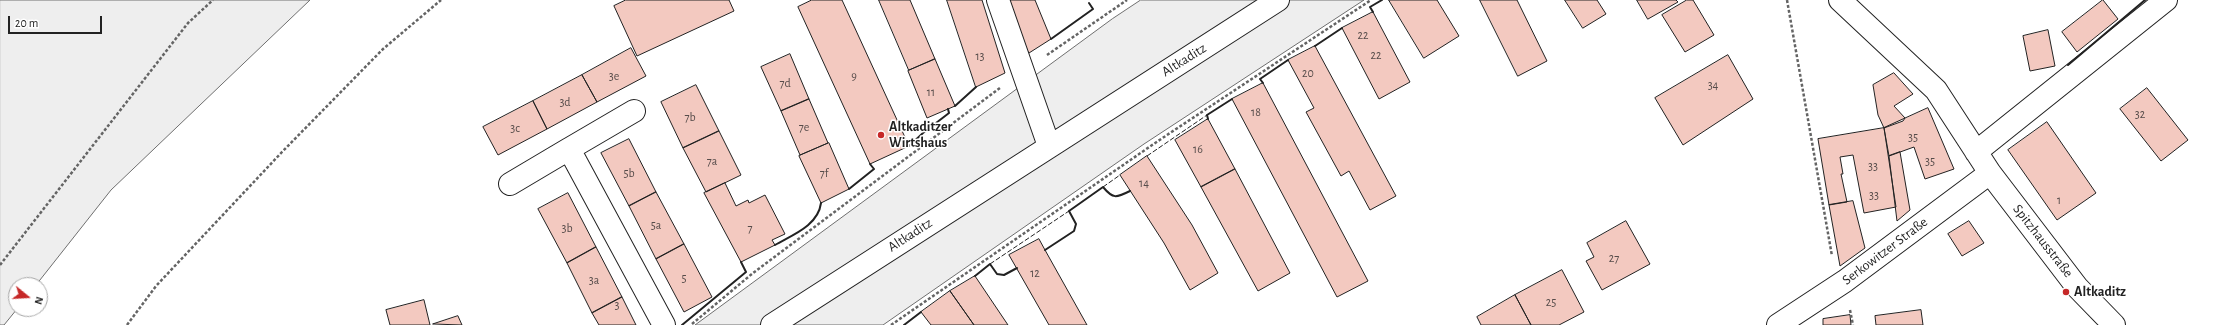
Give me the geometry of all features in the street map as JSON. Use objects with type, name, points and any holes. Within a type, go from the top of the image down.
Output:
[{"type":"street","points":[[998,0],[1049,146]]},
{"type":"street","name":"Altkaditz","points":[[772,325],[1278,0]]},
{"type":"street","points":[[1840,0],[1936,90],[1990,173]]},
{"type":"street","points":[[1976,152],[2166,0]]},
{"type":"street","points":[[510,184],[634,112]]},
{"type":"street","points":[[570,149],[664,325]]},
{"type":"street","name":"Serkowitzer Straße","points":[[1778,325],[1845,281],[1990,173]]},
{"type":"street","name":"Spitzhausstraße","points":[[1990,173],[2078,287],[2114,325]]},
{"type":"path","points":[[0,265],[188,23],[213,0]]},
{"type":"path","points":[[127,325],[156,286],[282,152],[383,49],[441,0]]},
{"type":"path","points":[[691,325],[753,273],[1023,71],[1127,0]]},
{"type":"path","points":[[891,325],[1153,144],[1371,0]]},
{"type":"path","points":[[1787,0],[1834,270],[1845,281],[1853,325]]},
{"type":"shaded area","points":[[0,0],[310,0],[111,190],[42,277],[8,277],[8,317],[10,317],[4,325],[0,325]]},
{"type":"shaded area","points":[[1141,0],[1364,0],[1144,144],[883,325],[695,325],[1112,19]]},
{"type":"building","points":[[626,0],[729,0],[734,11],[637,56],[614,6]]},
{"type":"building","points":[[812,0],[842,0],[909,146],[870,164],[798,7]]},
{"type":"building","points":[[879,0],[910,0],[935,59],[909,70]]},
{"type":"building","points":[[947,0],[982,0],[1005,73],[976,87]]},
{"type":"building","points":[[1006,0],[1035,0],[1051,39],[1029,53]]},
{"type":"building","points":[[1389,0],[1437,0],[1459,36],[1424,58]]},
{"type":"building","points":[[1480,0],[1517,0],[1547,61],[1518,76]]},
{"type":"building","points":[[1565,0],[1597,0],[1606,14],[1583,28]]},
{"type":"building","points":[[1637,0],[1676,0],[1678,2],[1648,19]]},
{"type":"building","points":[[1687,0],[1693,0],[1714,35],[1685,52],[1662,15]]},
{"type":"building","points":[[2103,0],[2118,19],[2077,52],[2062,32]]},
{"type":"building","points":[[1373,12],[1410,82],[1379,99],[1342,28]]},
{"type":"building","points":[[2048,30],[2055,66],[2030,71],[2023,36]]},
{"type":"building","points":[[1315,46],[1396,196],[1370,210],[1349,171],[1341,176],[1306,112],[1314,108],[1288,60]]},
{"type":"building","points":[[631,48],[646,76],[597,102],[582,75]]},
{"type":"building","points":[[790,54],[809,99],[781,111],[761,67]]},
{"type":"building","points":[[1728,55],[1753,99],[1683,145],[1655,98]]},
{"type":"building","points":[[935,59],[955,106],[927,118],[908,71]]},
{"type":"building","points":[[1894,73],[1913,94],[1894,106],[1905,118],[1903,121],[1884,128],[1878,115],[1873,85]]},
{"type":"building","points":[[582,75],[597,102],[547,129],[533,101]]},
{"type":"building","points":[[1263,83],[1368,281],[1337,297],[1232,99]]},
{"type":"building","points":[[696,85],[719,131],[683,148],[661,102]]},
{"type":"building","points":[[2147,88],[2188,140],[2161,161],[2120,109]]},
{"type":"building","points":[[809,99],[828,143],[800,155],[781,111]]},
{"type":"building","points":[[533,101],[547,129],[498,155],[483,127]]},
{"type":"building","points":[[1928,108],[1954,169],[1925,179],[1914,147],[1889,156],[1884,128]]},
{"type":"building","points":[[1208,119],[1235,169],[1201,187],[1175,140]]},
{"type":"building","points":[[2047,122],[2096,193],[2057,220],[2008,150]]},
{"type":"building","points":[[1884,128],[1896,207],[1864,213],[1853,155],[1840,157],[1843,174],[1841,174],[1847,202],[1829,205],[1818,139]]},
{"type":"building","points":[[719,131],[741,175],[706,192],[683,148]]},
{"type":"building","points":[[629,139],[656,192],[629,206],[601,153]]},
{"type":"building","points":[[829,143],[849,189],[821,203],[799,156]]},
{"type":"building","points":[[1900,152],[1910,210],[1897,221],[1889,156]]},
{"type":"building","points":[[1147,156],[1192,225],[1218,273],[1190,290],[1164,243],[1120,175]]},
{"type":"building","points":[[1235,169],[1290,273],[1258,291],[1201,187]]},
{"type":"building","points":[[725,183],[736,206],[748,200],[749,203],[765,195],[785,234],[772,240],[775,245],[741,262],[704,193]]},
{"type":"building","points":[[656,192],[684,244],[656,259],[629,206]]},
{"type":"building","points":[[568,193],[596,247],[567,263],[538,209]]},
{"type":"building","points":[[1853,201],[1865,248],[1840,266],[1829,205]]},
{"type":"building","points":[[1626,221],[1650,264],[1602,290],[1586,261],[1594,257],[1587,243]]},
{"type":"building","points":[[1969,221],[1984,243],[1962,256],[1948,234]]},
{"type":"building","points":[[1039,239],[1087,325],[1049,325],[1009,255]]},
{"type":"building","points":[[684,244],[712,297],[684,312],[656,259]]},
{"type":"building","points":[[596,247],[622,297],[592,313],[567,263]]},
{"type":"building","points":[[1562,270],[1584,312],[1559,325],[1531,325],[1515,295]]},
{"type":"building","points":[[975,276],[1008,325],[974,325],[950,291]]},
{"type":"building","points":[[950,291],[974,325],[931,325],[921,312]]},
{"type":"building","points":[[1515,295],[1531,325],[1481,325],[1477,317]]},
{"type":"building","points":[[622,297],[636,325],[599,325],[592,313]]},
{"type":"building","points":[[424,300],[430,325],[390,325],[386,310]]},
{"type":"building","points":[[1921,310],[1923,325],[1876,325],[1875,316]]},
{"type":"building","points":[[1850,315],[1851,325],[1823,325],[1823,319]]},
{"type":"building","points":[[458,316],[462,325],[433,324]]},
{"type":"fence","points":[[1147,156],[1207,115]]},
{"type":"fence","points":[[1103,187],[1120,175]]},
{"type":"fence","points":[[990,264],[1069,211]]},
{"type":"wall","points":[[1373,12],[1370,7],[1382,0]]},
{"type":"wall","points":[[2068,65],[2145,0]]},
{"type":"wall","points":[[1051,39],[1093,9],[1089,3]]},
{"type":"wall","points":[[1315,46],[1342,28]]},
{"type":"wall","points":[[1263,83],[1260,79],[1288,60]]},
{"type":"wall","points":[[955,106],[976,87]]},
{"type":"wall","points":[[1208,119],[1207,115],[1232,99]]},
{"type":"wall","points":[[909,146],[949,113],[948,109]]},
{"type":"wall","points":[[849,189],[874,169],[870,164]]},
{"type":"wall","points":[[1045,250],[1074,231],[1076,224],[1069,211],[1103,187],[1109,194],[1115,196],[1130,191]]},
{"type":"wall","points":[[775,245],[810,224],[819,211],[821,203]]},
{"type":"wall","points":[[682,325],[746,272],[741,262]]},
{"type":"wall","points":[[975,276],[990,264],[997,274],[1004,275],[1017,268]]},
{"type":"wall","points":[[904,325],[921,312]]},
{"type":"place","name":"Altkaditzer Wirtshaus","points":[[881,135]]},
{"type":"place","name":"Altkaditz","points":[[2066,292]]}]
